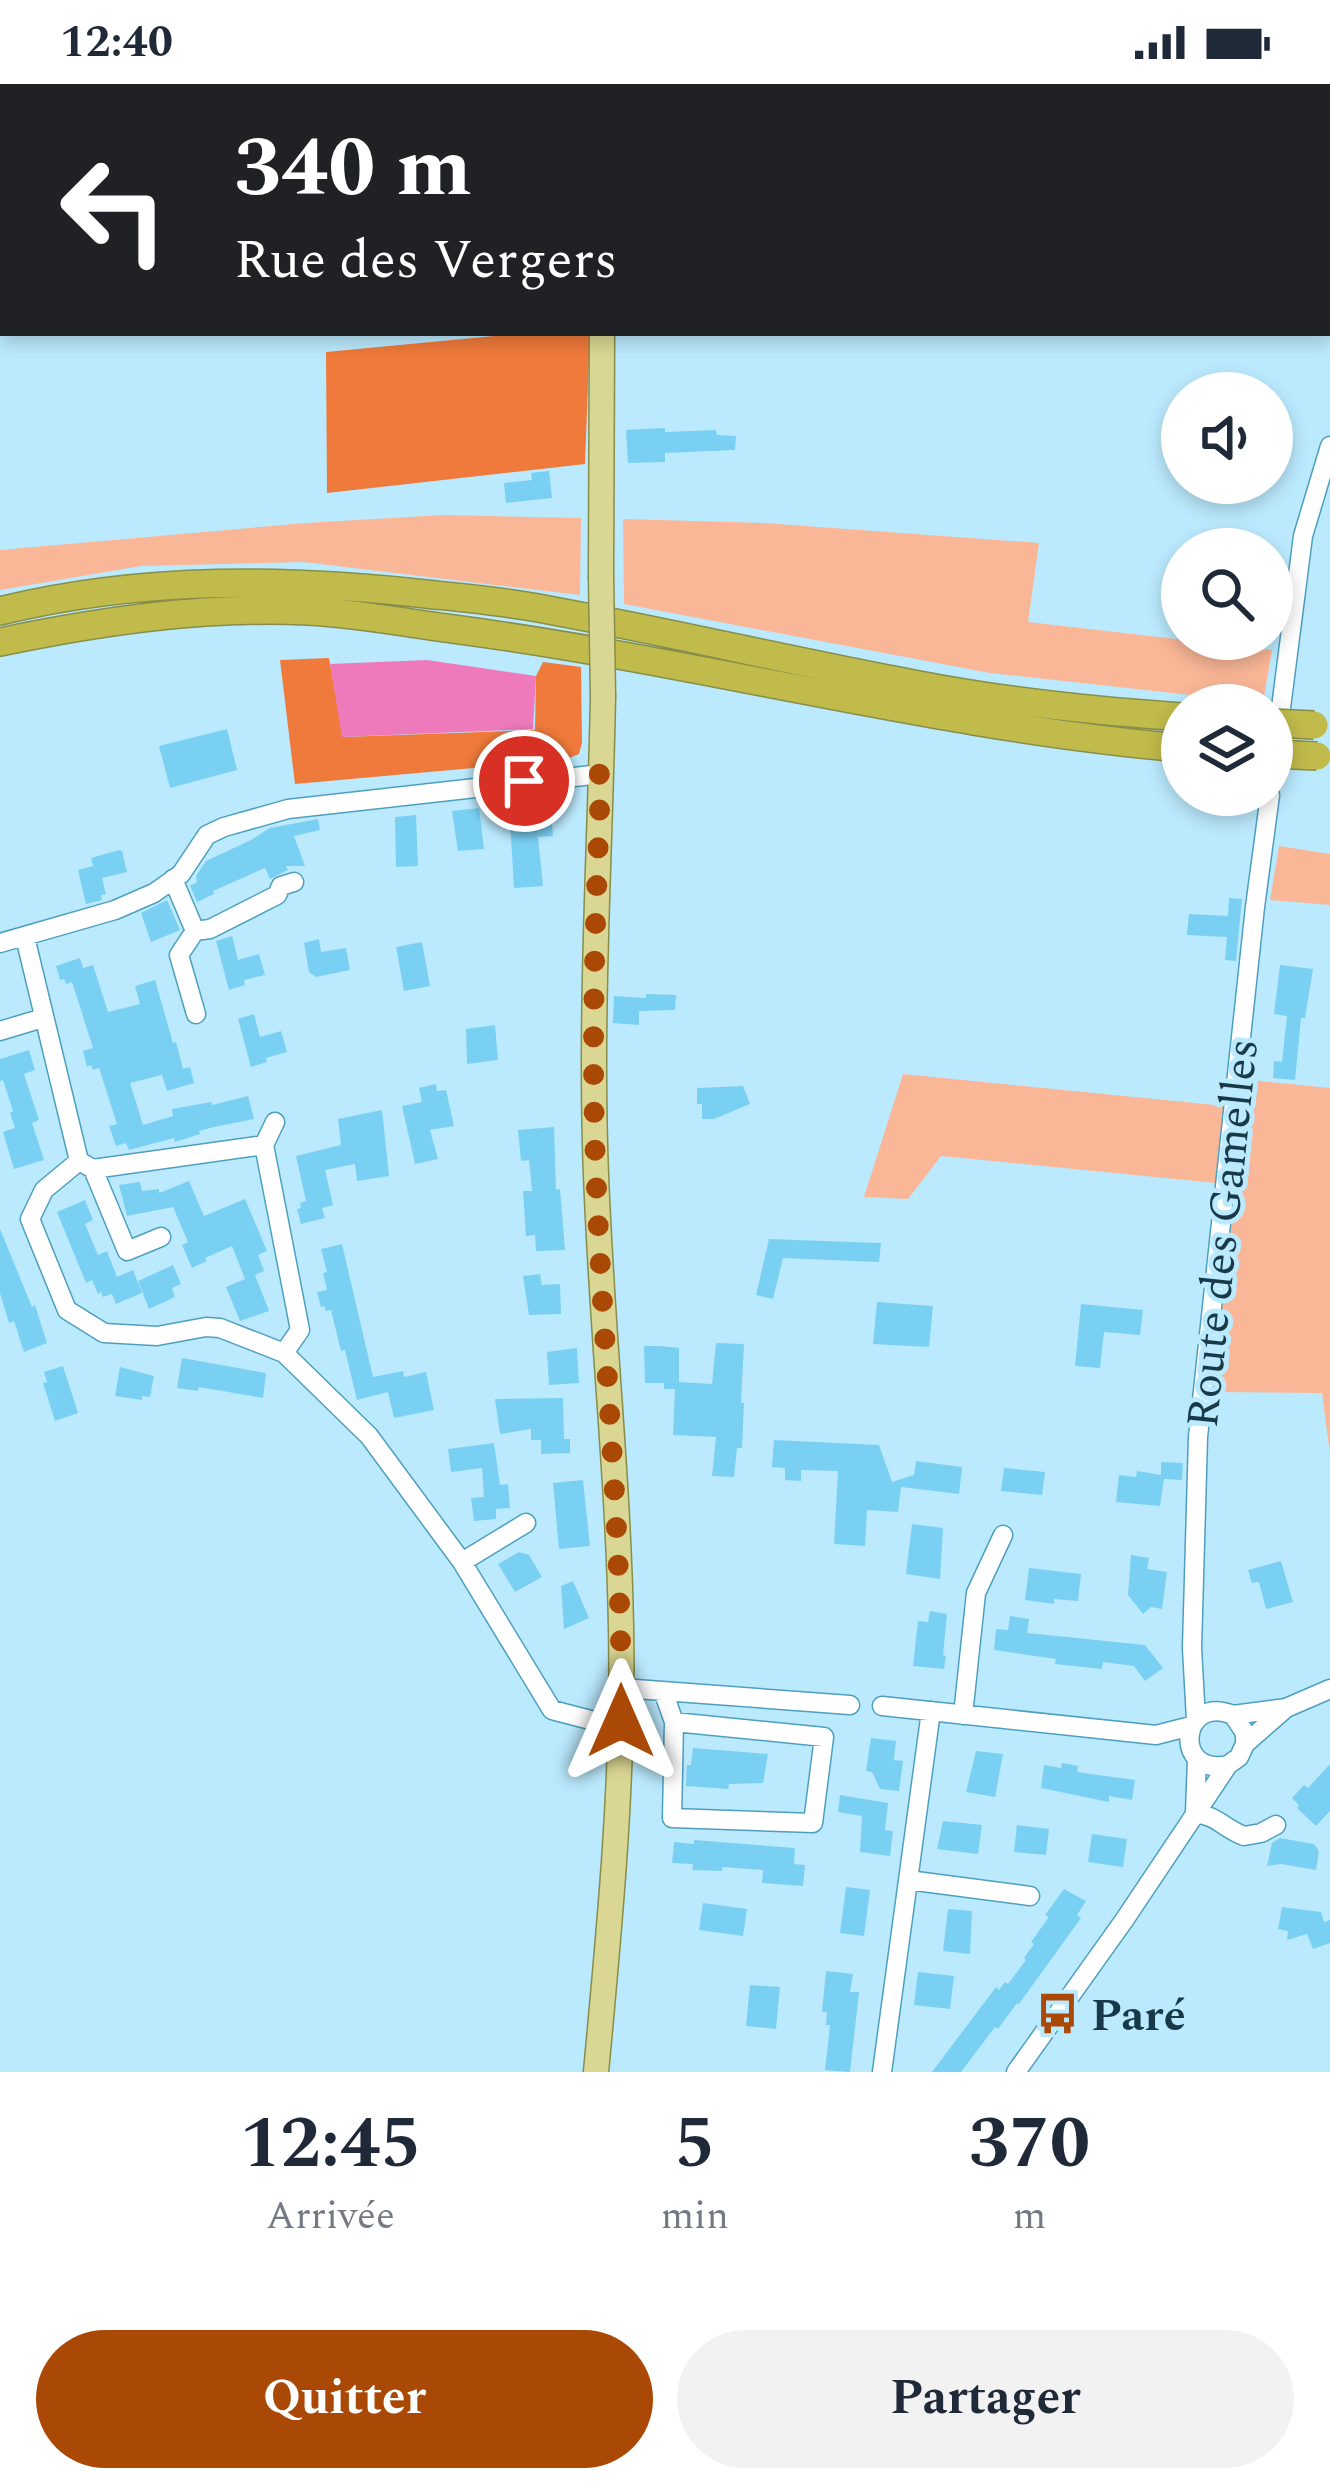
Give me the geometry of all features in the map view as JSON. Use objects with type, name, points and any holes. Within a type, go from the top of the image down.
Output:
[{"type":"highway","points":[[0,610],[171,586],[236,582],[370,587],[523,605],[925,686],[1161,716]]},
{"type":"highway","points":[[0,642],[145,616],[310,611],[535,640],[938,717],[1161,746]]},
{"type":"highway","points":[[1293,755],[1323,756]]},
{"type":"main road","points":[[596,2072],[614,1886],[622,1688],[595,1147],[593,982],[603,698],[602,336]]},
{"type":"street","points":[[1284,684],[1303,536],[1330,446]]},
{"type":"street","points":[[0,943],[115,910],[154,893],[181,874],[207,836],[224,827],[289,809],[601,774]]},
{"type":"street","name":"Route des Gamelles","points":[[1193,1723],[1198,1437],[1267,816]]},
{"type":"street","points":[[173,879],[195,931]]},
{"type":"street","points":[[196,1014],[179,955],[195,931],[210,929],[294,882]]},
{"type":"street","points":[[25,937],[86,1165],[127,1251],[161,1238]]},
{"type":"street","points":[[0,1031],[44,1018]]},
{"type":"street","points":[[275,1122],[264,1145],[300,1330],[284,1353]]},
{"type":"street","points":[[264,1145],[86,1165],[44,1190],[30,1219],[67,1310],[104,1333],[157,1336],[220,1328],[284,1353],[369,1436],[462,1562],[552,1710],[598,1721],[621,1721]]},
{"type":"street","points":[[462,1562],[526,1523]]},
{"type":"street","points":[[963,1714],[976,1593],[1003,1535]]},
{"type":"street","points":[[1193,1673],[1240,1723],[1245,1744]]},
{"type":"street","points":[[622,1688],[850,1706]]},
{"type":"street","points":[[1016,2072],[1245,1744],[1286,1708],[1330,1689]]},
{"type":"street","points":[[663,1691],[674,1723],[672,1818],[813,1823],[824,1737],[674,1723]]},
{"type":"street","points":[[882,1706],[1156,1735],[1217,1768],[1228,1766]]},
{"type":"street","points":[[1156,1735],[1213,1711],[1286,1708]]},
{"type":"street","points":[[882,2072],[931,1711]]},
{"type":"street","points":[[1193,1723],[1188,1742],[1194,1755],[1195,1813]]},
{"type":"street","points":[[1195,1813],[1215,1816],[1244,1836],[1276,1825]]},
{"type":"street","points":[[908,1880],[1030,1896]]},
{"type":"shaded area","points":[[495,336],[590,336],[585,464],[327,493],[326,352]]},
{"type":"shaded area","points":[[443,515],[581,518],[580,595],[303,562],[141,566],[0,590],[0,550]]},
{"type":"shaded area","points":[[623,519],[764,523],[1039,543],[1028,622],[1161,637],[1161,660],[1270,660],[1266,684],[1161,684],[1161,692],[990,673],[624,604]]},
{"type":"shaded area","points":[[329,658],[343,737],[535,730],[536,676],[543,662],[581,667],[579,754],[564,760],[295,784],[280,660]]},
{"type":"shaded area","points":[[427,660],[536,676],[533,729],[342,737],[330,664]]},
{"type":"shaded area","points":[[1279,846],[1330,854],[1330,905],[1270,900]]},
{"type":"shaded area","points":[[903,1074],[1245,1108],[1249,1080],[1330,1088],[1330,1454],[1322,1393],[1211,1392],[1236,1185],[941,1156],[908,1199],[864,1197]]},
{"type":"building","points":[[665,428],[665,432],[716,430],[717,435],[736,436],[735,450],[665,453],[665,462],[628,463],[626,430]]},
{"type":"building","points":[[549,471],[552,498],[506,503],[504,483],[532,480],[531,473]]},
{"type":"building","points":[[227,729],[237,770],[170,788],[159,746]]},
{"type":"building","points":[[550,802],[553,836],[538,837],[543,886],[514,888],[509,805]]},
{"type":"building","points":[[479,808],[484,849],[458,851],[452,811]]},
{"type":"building","points":[[416,815],[418,866],[396,867],[395,817]]},
{"type":"building","points":[[318,819],[320,830],[294,836],[305,866],[286,866],[288,870],[270,879],[265,868],[197,902],[190,886],[197,882],[206,861],[270,828]]},
{"type":"building","points":[[119,850],[127,872],[102,878],[106,894],[86,904],[78,870],[93,866],[91,858]]},
{"type":"building","points":[[1229,898],[1242,899],[1236,961],[1225,960],[1227,937],[1187,935],[1189,914],[1228,916]]},
{"type":"building","points":[[167,900],[180,930],[151,942],[141,913]]},
{"type":"building","points":[[232,936],[238,960],[259,954],[265,975],[229,990],[216,941]]},
{"type":"building","points":[[319,939],[321,952],[346,948],[350,970],[316,977],[309,972],[304,943]]},
{"type":"building","points":[[422,942],[430,986],[404,991],[396,947]]},
{"type":"building","points":[[80,958],[83,968],[93,965],[108,1012],[140,1004],[135,986],[155,980],[183,1069],[190,1067],[194,1083],[167,1091],[162,1075],[130,1083],[143,1125],[173,1116],[172,1109],[248,1096],[254,1119],[199,1131],[175,1142],[174,1138],[129,1150],[126,1143],[116,1146],[109,1126],[117,1124],[99,1068],[87,1067],[83,1051],[93,1048],[72,982],[60,980],[56,966]]},
{"type":"building","points":[[1280,965],[1313,969],[1305,1018],[1301,1018],[1295,1080],[1273,1078],[1274,1061],[1282,1062],[1287,1016],[1274,1014]]},
{"type":"building","points":[[646,994],[676,995],[675,1010],[639,1011],[639,1025],[613,1023],[614,996],[646,998]]},
{"type":"building","points":[[254,1014],[260,1037],[281,1031],[287,1052],[251,1067],[238,1019]]},
{"type":"building","points":[[495,1025],[498,1060],[467,1064],[466,1029]]},
{"type":"building","points":[[29,1050],[35,1070],[24,1074],[39,1120],[32,1123],[44,1160],[14,1169],[3,1132],[15,1128],[13,1111],[0,1081],[0,1059]]},
{"type":"building","points":[[436,1084],[437,1091],[446,1090],[454,1126],[430,1130],[438,1159],[415,1164],[402,1106],[422,1102],[419,1088]]},
{"type":"building","points":[[743,1086],[750,1104],[702,1119],[697,1088]]},
{"type":"building","points":[[382,1110],[389,1176],[357,1181],[355,1164],[325,1170],[333,1205],[322,1208],[325,1218],[301,1224],[297,1209],[306,1201],[296,1156],[341,1145],[338,1119]]},
{"type":"building","points":[[554,1127],[556,1190],[560,1189],[565,1250],[536,1251],[535,1235],[526,1236],[523,1191],[532,1191],[529,1160],[521,1161],[518,1130]]},
{"type":"building","points":[[189,1181],[204,1216],[245,1199],[267,1251],[258,1255],[264,1271],[255,1275],[269,1311],[240,1321],[226,1287],[245,1279],[232,1246],[192,1268],[182,1245],[188,1242],[173,1207],[127,1216],[119,1185],[140,1182],[142,1191],[159,1189],[159,1193]]},
{"type":"building","points":[[85,1200],[93,1220],[85,1224],[98,1255],[107,1251],[117,1277],[133,1270],[142,1293],[116,1304],[112,1294],[98,1294],[92,1280],[86,1283],[57,1212]]},
{"type":"building","points":[[0,1229],[47,1343],[24,1352],[0,1293]]},
{"type":"building","points":[[769,1239],[881,1243],[879,1262],[783,1258],[773,1299],[756,1295]]},
{"type":"building","points":[[342,1244],[373,1377],[426,1372],[434,1410],[394,1418],[388,1392],[357,1400],[331,1310],[321,1307],[317,1292],[327,1290],[321,1249]]},
{"type":"building","points":[[173,1265],[181,1284],[172,1288],[175,1297],[149,1309],[138,1281]]},
{"type":"building","points":[[540,1274],[542,1285],[560,1284],[561,1314],[529,1315],[523,1276]]},
{"type":"building","points":[[877,1302],[933,1306],[929,1347],[873,1344]]},
{"type":"building","points":[[1081,1304],[1143,1310],[1140,1335],[1104,1332],[1100,1368],[1075,1366]]},
{"type":"building","points":[[716,1343],[744,1344],[742,1448],[737,1448],[734,1477],[712,1476],[716,1437],[673,1435],[675,1389],[664,1389],[664,1383],[645,1383],[644,1346],[660,1346],[679,1348],[679,1382],[712,1384]]},
{"type":"building","points":[[577,1348],[579,1383],[549,1385],[547,1352]]},
{"type":"building","points":[[182,1358],[266,1373],[263,1398],[177,1388]]},
{"type":"building","points":[[63,1366],[78,1413],[55,1421],[44,1372]]},
{"type":"building","points":[[120,1367],[154,1376],[150,1397],[115,1396]]},
{"type":"building","points":[[563,1398],[564,1439],[570,1439],[570,1453],[541,1454],[541,1440],[531,1440],[531,1429],[500,1434],[495,1399]]},
{"type":"building","points":[[774,1440],[879,1445],[892,1482],[914,1475],[916,1461],[962,1467],[959,1494],[901,1487],[898,1512],[867,1510],[865,1546],[834,1544],[838,1471],[801,1470],[801,1481],[785,1480],[785,1468],[772,1467]]},
{"type":"building","points":[[494,1443],[500,1485],[508,1484],[510,1508],[496,1509],[496,1519],[474,1521],[471,1498],[484,1497],[482,1468],[451,1472],[448,1449]]},
{"type":"building","points":[[1161,1462],[1183,1463],[1182,1480],[1164,1479],[1160,1506],[1116,1502],[1119,1475],[1136,1477],[1137,1471],[1161,1475]]},
{"type":"building","points":[[1004,1468],[1045,1472],[1042,1495],[1001,1491]]},
{"type":"building","points":[[583,1480],[590,1546],[559,1549],[553,1483]]},
{"type":"building","points":[[912,1524],[943,1528],[940,1579],[906,1574]]},
{"type":"building","points":[[519,1552],[529,1555],[542,1577],[515,1592],[498,1564]]},
{"type":"building","points":[[1131,1555],[1149,1558],[1147,1569],[1167,1572],[1162,1609],[1151,1607],[1143,1614],[1128,1595]]},
{"type":"building","points":[[1281,1561],[1293,1602],[1266,1609],[1259,1582],[1252,1583],[1248,1570]]},
{"type":"building","points":[[1029,1568],[1081,1574],[1078,1601],[1025,1600]]},
{"type":"building","points":[[573,1581],[589,1618],[564,1629],[561,1586]]},
{"type":"building","points":[[930,1611],[947,1614],[944,1669],[913,1666],[918,1621],[928,1622]]},
{"type":"building","points":[[1010,1616],[1029,1619],[1027,1633],[1145,1645],[1163,1668],[1145,1681],[1134,1666],[1103,1662],[1102,1669],[1055,1664],[1056,1659],[994,1650],[996,1629],[1008,1630]]},
{"type":"building","points":[[871,1738],[896,1741],[894,1760],[903,1761],[899,1791],[880,1789],[872,1772],[866,1771]]},
{"type":"building","points":[[693,1748],[768,1754],[763,1783],[729,1784],[728,1789],[686,1786]]},
{"type":"building","points":[[976,1751],[1003,1754],[995,1797],[966,1792]]},
{"type":"building","points":[[1062,1763],[1078,1766],[1077,1772],[1135,1780],[1132,1800],[1109,1796],[1109,1802],[1041,1788],[1044,1765],[1061,1768]]},
{"type":"building","points":[[1330,1764],[1330,1811],[1316,1826],[1292,1798]]},
{"type":"building","points":[[840,1795],[888,1803],[885,1830],[893,1831],[890,1856],[860,1852],[862,1816],[838,1812]]},
{"type":"building","points":[[943,1821],[982,1825],[978,1854],[937,1849]]},
{"type":"building","points":[[1017,1825],[1049,1829],[1046,1855],[1014,1852]]},
{"type":"building","points":[[1092,1834],[1127,1839],[1123,1867],[1088,1862]]},
{"type":"building","points":[[1280,1838],[1314,1844],[1319,1851],[1316,1870],[1267,1866],[1272,1843]]},
{"type":"building","points":[[694,1840],[795,1848],[794,1864],[805,1865],[803,1886],[762,1883],[763,1870],[692,1870],[693,1864],[672,1863],[674,1842],[694,1844]]},
{"type":"building","points":[[846,1887],[870,1890],[864,1936],[840,1933]]},
{"type":"building","points":[[1064,1889],[1086,1901],[1077,1915],[1081,1918],[1019,2004],[961,2072],[932,2072],[996,1987],[999,1990],[1008,1984],[1026,1960],[1031,1942],[1049,1917],[1045,1915]]},
{"type":"building","points":[[703,1903],[747,1909],[743,1936],[699,1930]]},
{"type":"building","points":[[1282,1907],[1321,1912],[1324,1922],[1330,1920],[1330,1943],[1313,1949],[1307,1934],[1287,1940],[1288,1931],[1278,1929]]},
{"type":"building","points":[[948,1909],[972,1911],[970,1954],[943,1951]]},
{"type":"building","points":[[826,1971],[853,1974],[850,1992],[859,1992],[850,2072],[825,2070],[830,2025],[826,2025],[827,2012],[822,2012]]},
{"type":"building","points":[[918,1972],[954,1976],[950,2009],[914,2005]]},
{"type":"building","points":[[750,1985],[780,1987],[776,2029],[746,2026]]},
{"type":"place","name":"Paré","points":[[1057,2014]]},
{"type":"route","points":[[524,781],[601,774],[593,1003],[595,1147],[620,1584],[621,1721]]}]
